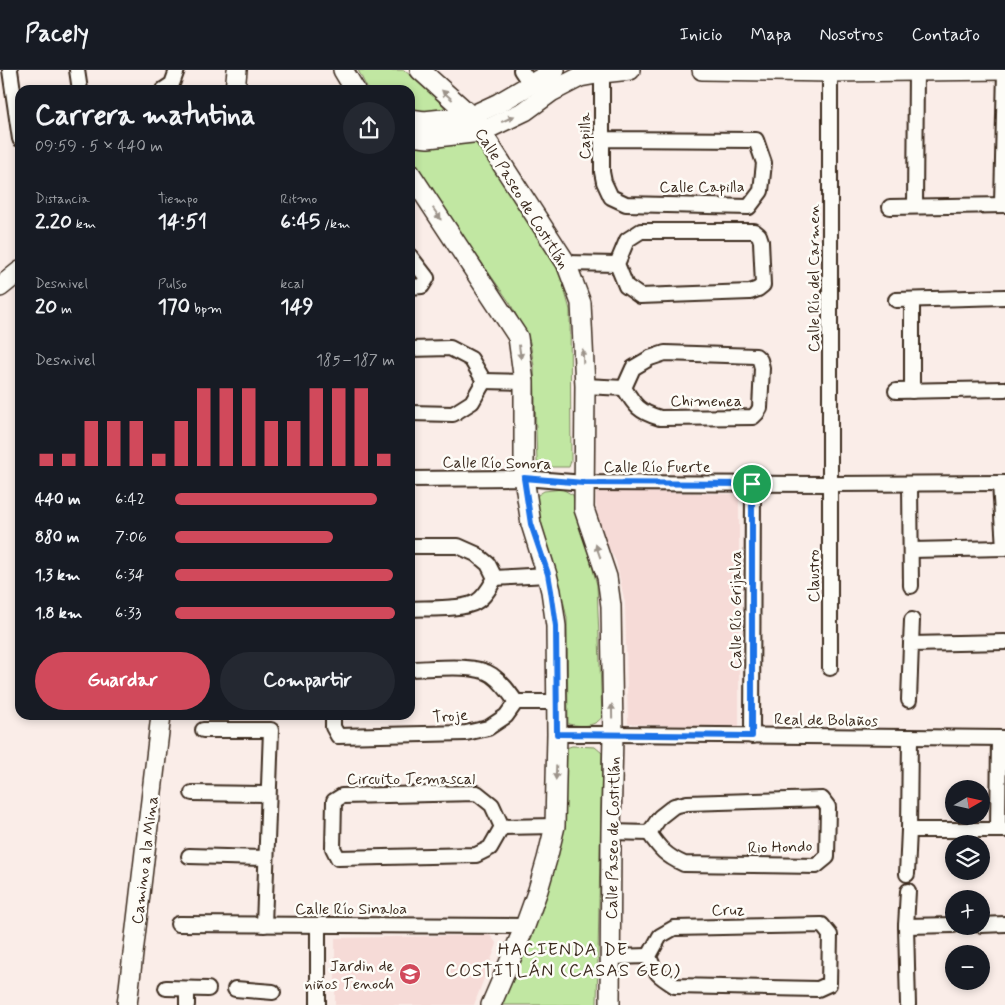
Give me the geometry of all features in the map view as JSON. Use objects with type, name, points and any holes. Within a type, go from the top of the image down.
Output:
[{"type":"street","points":[[10,70],[15,104]]},
{"type":"street","points":[[77,70],[79,85]]},
{"type":"street","points":[[170,85],[177,70]]},
{"type":"street","points":[[343,70],[352,85]]},
{"type":"street","name":"Calle Paseo de Costitlán","points":[[420,70],[471,116],[566,263],[581,303],[585,386],[584,508],[607,577],[611,606],[613,734],[610,1005]]},
{"type":"street","points":[[415,120],[424,121],[471,116],[499,103],[526,78],[555,70]]},
{"type":"street","points":[[415,137],[428,138],[481,132],[525,111],[551,92],[580,77],[630,70]]},
{"type":"street","points":[[702,70],[1005,70],[1003,205],[890,207]]},
{"type":"street","name":"Calle Río del Carmen","points":[[830,71],[831,484]]},
{"type":"street","points":[[914,206],[916,71]]},
{"type":"street","name":"Capilla","points":[[602,73],[602,172],[604,182],[611,197]]},
{"type":"street","name":"Calle Capilla","points":[[602,139],[756,140],[764,162],[761,191],[749,207],[626,204],[611,197]]},
{"type":"street","points":[[415,181],[518,336],[524,382],[524,478],[531,524],[548,574],[556,626],[557,734],[555,826],[548,859],[525,926],[491,1005]]},
{"type":"street","points":[[642,231],[754,231],[761,241],[763,285],[750,292],[640,296],[626,286],[617,264],[626,240],[642,231]]},
{"type":"street","points":[[415,262],[427,278],[422,286],[415,287]]},
{"type":"street","points":[[566,263],[617,264]]},
{"type":"street","points":[[0,287],[15,275]]},
{"type":"street","points":[[896,300],[1005,296]]},
{"type":"street","points":[[912,300],[912,391]]},
{"type":"street","points":[[415,349],[450,348],[471,359],[484,381]]},
{"type":"street","name":"Chimenea","points":[[665,353],[756,356],[760,360],[762,368],[760,408],[752,417],[660,418],[647,414],[634,404],[624,388],[633,368],[650,358],[665,353]]},
{"type":"street","points":[[484,381],[524,382]]},
{"type":"street","points":[[415,413],[453,414],[472,402],[484,381]]},
{"type":"street","points":[[585,386],[624,388]]},
{"type":"street","points":[[896,392],[1005,389]]},
{"type":"street","name":"Calle Río Sonora","points":[[415,479],[524,478],[584,483]]},
{"type":"street","name":"Calle Río Fuerte","points":[[584,483],[1003,483]]},
{"type":"street","points":[[911,550],[1004,548],[1003,483]]},
{"type":"street","name":"Calle Río Grijalva","points":[[752,484],[752,736]]},
{"type":"street","name":"Claustro","points":[[830,668],[831,484]]},
{"type":"street","points":[[910,484],[911,586]]},
{"type":"street","points":[[415,546],[458,546],[476,554],[488,564],[495,578]]},
{"type":"street","points":[[495,578],[548,574]]},
{"type":"street","points":[[415,609],[457,607],[475,602],[488,591],[495,578]]},
{"type":"street","points":[[909,700],[912,620]]},
{"type":"street","points":[[911,644],[1005,642]]},
{"type":"street","points":[[415,669],[472,668],[491,674],[506,688],[516,702],[557,702]]},
{"type":"street","name":"Troje","points":[[333,720],[333,727],[338,736],[466,733],[488,728],[506,716],[516,702]]},
{"type":"street","name":"Camino a la Mina","points":[[128,1005],[159,720]]},
{"type":"street","points":[[203,730],[271,730],[264,925]]},
{"type":"street","name":"Real de Bolaños","points":[[557,734],[1002,738]]},
{"type":"street","points":[[907,874],[910,737]]},
{"type":"street","points":[[909,830],[1002,830],[1002,738]]},
{"type":"street","points":[[192,793],[268,794]]},
{"type":"street","name":"Circuito Temascal","points":[[477,794],[492,805],[502,827],[490,848],[476,855],[338,858],[333,848],[334,801],[342,796],[477,794]]},
{"type":"street","name":"Rio Hondo","points":[[822,799],[828,807],[827,857],[816,866],[684,864],[671,858],[658,846],[649,833],[660,817],[674,806],[687,803],[822,799]]},
{"type":"street","points":[[502,827],[555,826]]},
{"type":"street","points":[[611,832],[649,833]]},
{"type":"street","points":[[189,856],[266,858]]},
{"type":"street","points":[[908,891],[906,926],[908,1005]]},
{"type":"street","name":"Calle Río Sinaloa","points":[[178,924],[525,926]]},
{"type":"street","points":[[990,925],[1005,924]]},
{"type":"street","points":[[318,925],[318,1005]]},
{"type":"street","name":"Cruz","points":[[822,925],[830,935],[829,984],[818,989],[675,986],[654,970],[649,956],[660,936],[674,928],[822,925]]},
{"type":"street","points":[[906,926],[945,925]]},
{"type":"street","points":[[611,957],[649,956]]},
{"type":"street","points":[[166,988],[208,990]]},
{"type":"street","points":[[187,989],[187,1005]]},
{"type":"street","points":[[235,990],[250,998],[273,992]]},
{"type":"shaded area","points":[[596,491],[739,494],[739,727],[628,724],[625,603],[616,561],[601,534],[596,505]]},
{"type":"shaded area","name":"Jardin de niños Tenoch","points":[[490,935],[497,944],[474,1005],[335,1005],[335,938]]},
{"type":"green space","points":[[358,70],[404,70],[433,95],[450,113],[415,113],[415,85],[366,85]]},
{"type":"green space","points":[[477,141],[559,270],[570,310],[571,461],[569,467],[544,467],[537,462],[534,366],[530,342],[510,303],[415,164],[415,147],[440,147]]},
{"type":"green space","points":[[562,489],[573,495],[577,518],[597,585],[602,717],[591,725],[568,724],[567,618],[559,582],[543,534],[535,497],[544,491]]},
{"type":"green space","points":[[572,746],[595,747],[602,753],[597,1005],[499,1005],[566,748]]},
{"type":"place","name":"Jardin de niños Tenoch","points":[[410,974]]},
{"type":"district","name":"HACIENDA DE COSTITLÁN (CASAS GEO)","points":[[563,960]]},
{"type":"route","points":[[524,478],[584,483],[752,484],[752,736],[557,734],[556,626],[548,574],[531,524],[524,478]]}]
